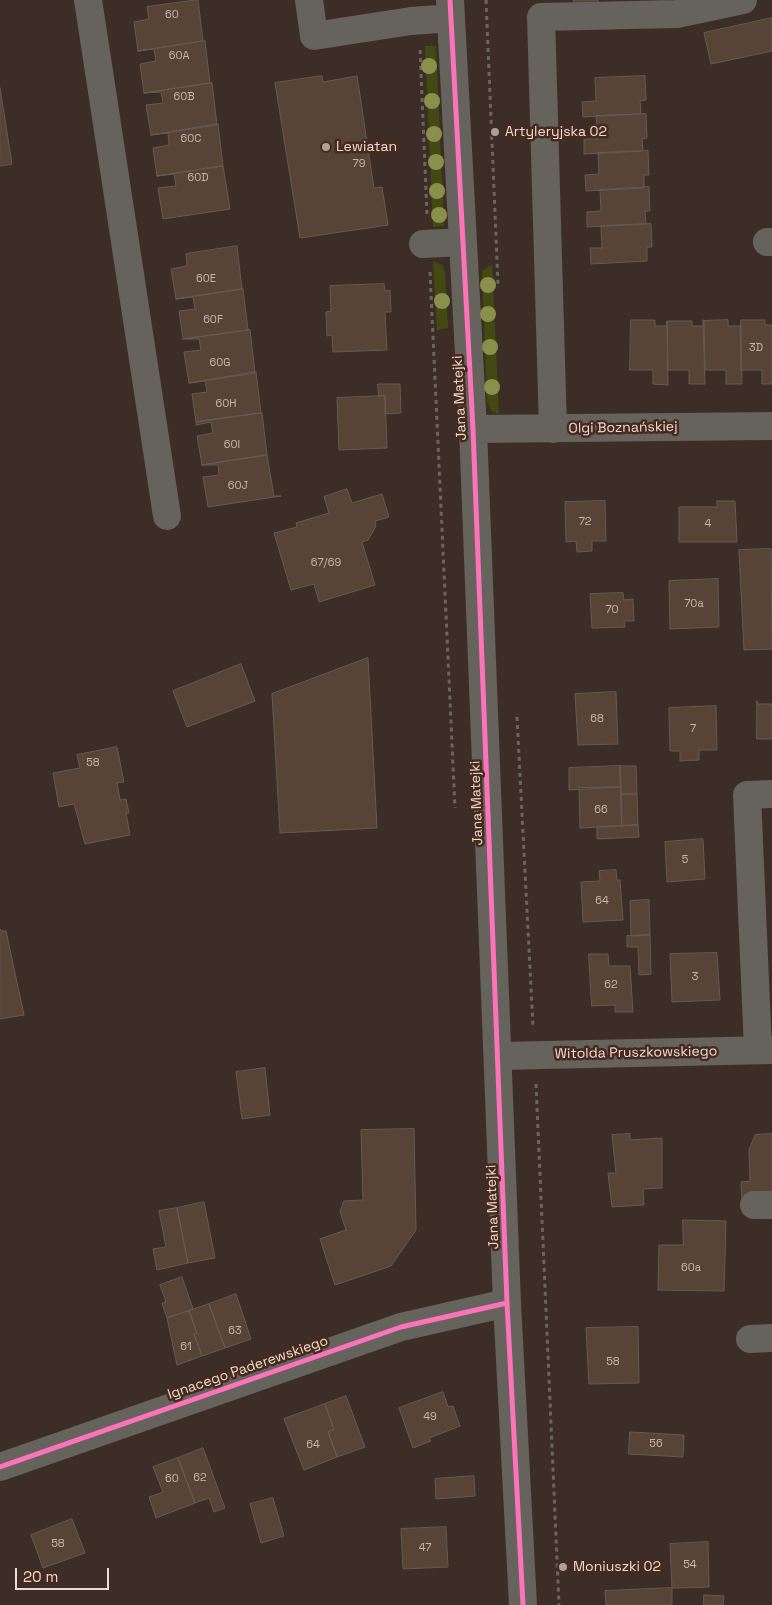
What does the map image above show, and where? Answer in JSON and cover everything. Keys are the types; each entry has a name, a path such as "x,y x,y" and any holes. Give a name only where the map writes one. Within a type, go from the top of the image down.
{"street":[{"path":"88,0 168,516"},
{"path":"310,0 314,36 411,21 450,9"},
{"path":"553,429 542,17 677,14 744,0"},
{"name":"Jana Matejki","path":"450,9 473,429 499,1056 507,1303 523,1605"},
{"path":"426,244 463,242"},
{"name":"Olgi Boznańskiej","path":"473,429 772,426"},
{"path":"765,1050 747,795 772,794"},
{"name":"Witolda Pruszkowskiego","path":"499,1056 765,1050"},
{"name":"Ignacego Paderewskiego","path":"0,1467 401,1327 507,1303"}],"path":[{"path":"486,0 498,292"},
{"path":"419,43 426,244 452,768"},
{"path":"516,709 535,1055 559,1605"}],"green space":[{"path":"425,46 436,46 444,226 433,227"},
{"path":"433,261 442,265 445,272 448,328 437,330"},
{"path":"492,264 499,414 492,412 487,401 482,271"}],"building":[{"path":"198,0 203,41 138,51 134,22 149,19 147,7"},
{"path":"574,0 598,0 598,3 574,3"},
{"path":"772,18 772,51 711,64 704,33"},
{"path":"205,41 210,83 144,93 140,64 156,61 154,49 138,51"},
{"path":"322,76 323,82 357,76 374,188 382,187 388,225 300,238 275,83"},
{"path":"645,76 646,100 640,101 641,114 583,117 582,102 596,101 595,78"},
{"path":"212,83 217,125 151,135 146,105 163,103 161,92 144,93"},
{"path":"0,88 12,164 0,166"},
{"path":"646,114 647,138 642,139 643,151 584,154 584,139 598,139 596,116"},
{"path":"218,124 223,166 157,176 153,148 169,145 168,133 151,135"},
{"path":"648,151 649,175 644,175 644,188 586,191 585,175 599,174 598,153"},
{"path":"223,166 230,209 163,219 158,188 176,186 174,174 157,176"},
{"path":"649,187 650,211 645,211 646,224 587,227 587,212 601,211 600,190"},
{"path":"651,224 652,247 647,247 647,261 591,264 590,248 602,248 601,226"},
{"path":"237,246 242,289 176,299 171,269 187,266 186,254"},
{"path":"384,284 385,291 390,290 391,312 385,312 387,350 333,352 332,335 327,336 326,312 331,311 330,286"},
{"path":"243,289 248,330 183,339 179,311 195,309 193,297 176,299"},
{"path":"631,320 655,320 655,326 666,326 667,321 668,385 653,384 653,370 630,370"},
{"path":"703,320 705,384 689,384 689,370 668,370 667,321 692,321 692,326 703,326"},
{"path":"728,320 728,326 741,326 742,384 726,384 726,370 705,370 704,321"},
{"path":"741,320 765,320 765,325 772,325 772,384 762,384 762,370 741,370"},
{"path":"250,330 255,373 189,383 184,352 201,350 199,339 183,339"},
{"path":"256,372 261,413 196,422 192,394 207,392 205,381 189,383"},
{"path":"378,384 400,384 401,413 385,414 385,396 379,396"},
{"path":"385,396 387,448 339,450 337,398"},
{"path":"262,413 267,455 202,465 197,436 213,433 211,422 196,425 196,422"},
{"path":"267,455 274,496 281,496 208,507 203,477 219,475 218,465 202,465"},
{"path":"347,489 352,503 382,494 389,517 375,521 376,526 368,540 362,542 375,585 319,602 314,584 291,590 274,533 297,527 296,523 329,513 324,497"},
{"path":"605,501 606,541 592,541 592,551 577,552 576,541 566,542 565,502"},
{"path":"717,501 735,501 737,542 679,542 679,507 717,507"},
{"path":"771,549 772,649 744,650 739,550"},
{"path":"718,579 719,627 670,629 669,581"},
{"path":"623,593 624,600 633,599 634,621 624,621 625,627 592,628 590,594"},
{"path":"368,658 377,828 280,833 272,694"},
{"path":"241,664 255,701 187,727 173,691"},
{"path":"616,692 618,744 578,745 575,694"},
{"path":"757,701 758,704 772,704 772,739 757,739"},
{"path":"716,706 717,750 699,750 699,760 680,761 680,751 670,751 669,708"},
{"path":"117,747 124,782 117,783 120,800 126,799 129,813 126,813 130,835 85,844 74,804 59,807 53,773 80,768 77,755"},
{"path":"620,766 636,766 637,794 621,794"},
{"path":"620,766 621,787 569,790 569,768"},
{"path":"621,787 622,826 580,828 579,788"},
{"path":"621,794 637,794 638,825 622,826"},
{"path":"638,825 639,837 597,839 597,827"},
{"path":"703,839 705,879 667,882 665,842"},
{"path":"616,870 617,880 620,880 623,920 583,922 581,882 600,881 599,871"},
{"path":"649,900 650,935 631,936 630,901"},
{"path":"0,929 6,931 24,1015 0,1019"},
{"path":"650,935 651,974 639,975 638,947 627,947 627,936"},
{"path":"717,953 720,1000 672,1002 670,954"},
{"path":"589,954 608,954 609,966 630,966 633,1012 615,1012 615,1005 592,1006"},
{"path":"265,1068 270,1115 242,1119 236,1072"},
{"path":"414,1129 416,1230 391,1266 335,1285 320,1239 346,1230 340,1211 344,1201 363,1200 361,1130"},
{"path":"630,1134 630,1140 662,1138 662,1188 643,1189 644,1205 612,1207 608,1173 616,1173 612,1135"},
{"path":"772,1134 772,1198 742,1199 741,1182 750,1181 749,1150 755,1135"},
{"path":"204,1202 215,1258 188,1263 177,1208"},
{"path":"177,1208 188,1263 157,1270 153,1249 166,1247 159,1211"},
{"path":"683,1220 726,1221 724,1291 658,1290 659,1245 683,1245"},
{"path":"182,1277 193,1309 167,1318 162,1303 166,1302 160,1285"},
{"path":"236,1294 251,1339 225,1348 209,1304"},
{"path":"209,1304 225,1348 202,1356 194,1334 197,1333 189,1311"},
{"path":"189,1311 197,1333 194,1334 202,1356 177,1365 167,1318"},
{"path":"638,1327 639,1383 589,1384 586,1328"},
{"path":"443,1392 448,1407 453,1406 460,1426 429,1438 431,1441 413,1448 399,1408"},
{"path":"346,1396 365,1447 337,1457 328,1432 334,1429 325,1404"},
{"path":"325,1404 334,1429 328,1432 337,1457 304,1470 284,1419"},
{"path":"630,1432 684,1435 683,1457 629,1454"},
{"path":"203,1448 225,1508 214,1512 209,1498 195,1503 178,1458"},
{"path":"178,1458 195,1503 156,1518 149,1497 163,1492 153,1467"},
{"path":"474,1476 475,1496 436,1499 435,1479"},
{"path":"273,1498 284,1536 261,1543 250,1504"},
{"path":"72,1519 85,1553 43,1568 31,1535"},
{"path":"446,1527 448,1567 403,1569 401,1529"},
{"path":"708,1542 709,1587 672,1588 670,1544"},
{"path":"672,1588 672,1605 606,1605 605,1591"},
{"path":"704,1595 724,1596 723,1605 704,1605"}],"cycle path":[{"path":"450,0 473,429 507,1303 523,1605"},
{"path":"0,1467 401,1327 507,1303"}],"place":[{"name":"Artyleryjska 02","path":"495,132"},
{"name":"Lewiatan","path":"326,147"},
{"name":"Moniuszki 02","path":"563,1567"}]}
